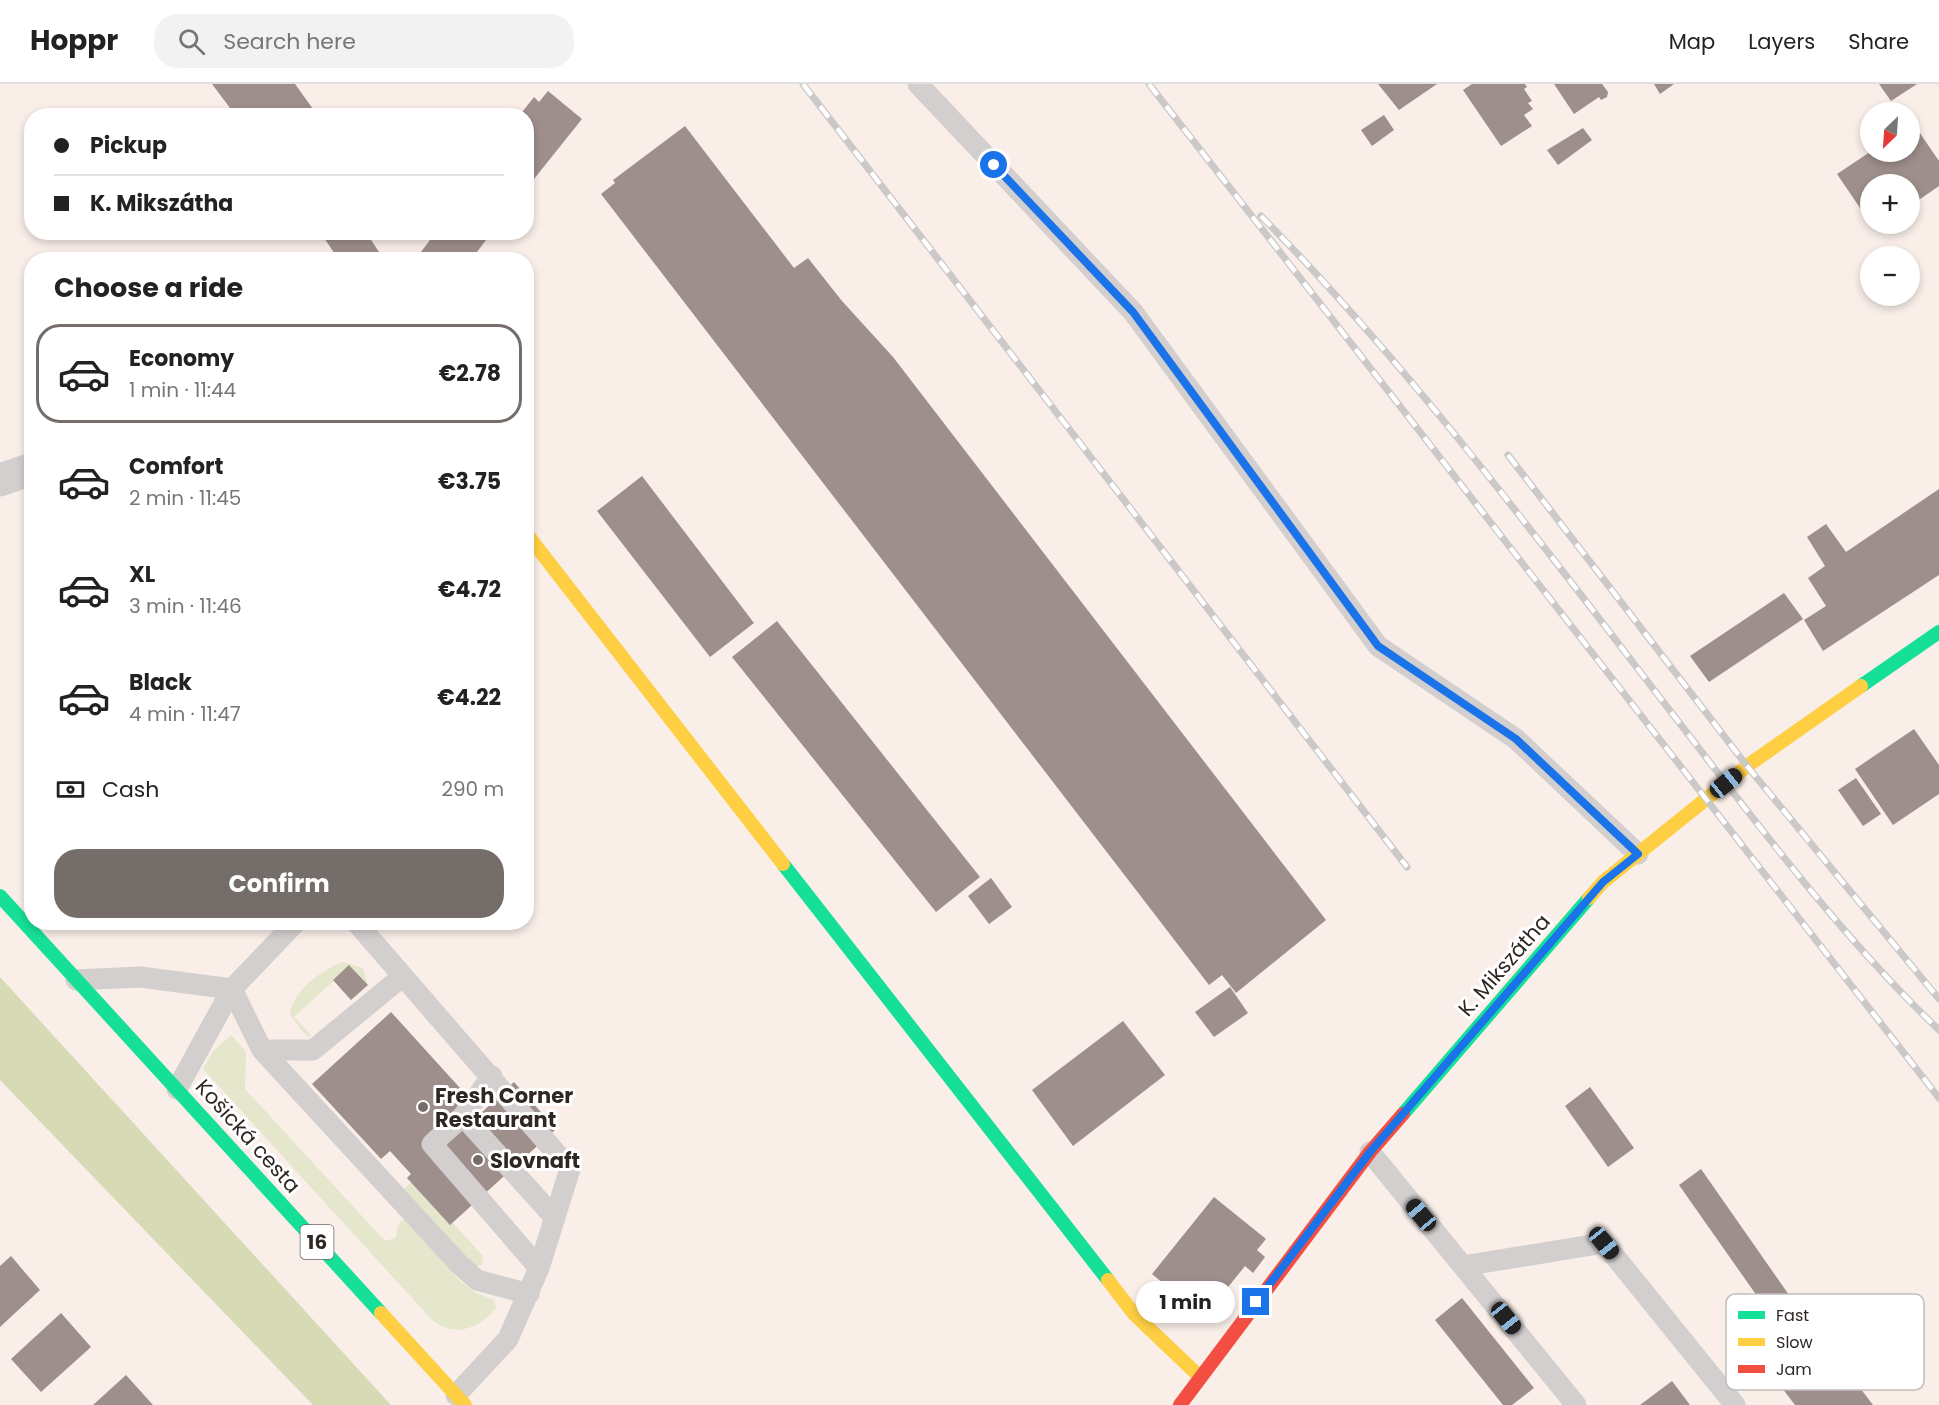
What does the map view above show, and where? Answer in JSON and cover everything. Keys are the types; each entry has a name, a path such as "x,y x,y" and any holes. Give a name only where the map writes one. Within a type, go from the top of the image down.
{"street":[{"path":"0,480 24,472"},
{"path":"534,543 1134,1314 1199,1376"},
{"name":"K. Mikszátha","path":"1180,1405 1199,1376 1370,1152 1603,882 1747,766 1939,633"},
{"name":"Košická cesta","path":"0,896 24,923"},
{"name":"Košická cesta","path":"31,930 461,1400"}],"lane":[{"path":"918,84 1133,312 1378,646 1516,739 1638,854"},
{"path":"177,1089 232,989 288,930"},
{"path":"363,930 492,1076 570,1169 529,1293 507,1339 461,1400"},
{"path":"262,1050 313,1050 403,976"},
{"path":"76,980 140,978 232,989"},
{"path":"232,989 262,1050 459,1264 477,1280 529,1293"},
{"path":"492,1076 463,1116 432,1144 539,1268"},
{"path":"463,1116 555,1218"},
{"path":"1370,1152 1576,1405"},
{"path":"1463,1266 1604,1243 1736,1405"}],"green space":[{"path":"343,962 363,968 368,985 350,966 294,1017 311,1035 308,1038 290,1015 292,1006 309,982"},
{"path":"0,977 391,1405 313,1405 0,1080"},
{"path":"231,1035 246,1051 245,1089 385,1241 395,1238 400,1221 405,1220 461,1282 476,1293 494,1300 496,1308 490,1315 475,1325 459,1330 450,1329 433,1321 203,1069 213,1051"},
{"path":"412,1181 483,1256 482,1265 473,1267 402,1191"}],"building":[{"path":"212,84 295,84 312,108 230,108"},
{"path":"1378,84 1437,84 1399,110"},
{"path":"1472,84 1525,84 1527,87 1524,89 1532,101 1528,103 1533,109 1524,115 1532,126 1501,146 1463,90"},
{"path":"1554,84 1602,84 1608,92 1607,97 1601,100 1599,97 1574,114"},
{"path":"1654,84 1674,84 1660,94"},
{"path":"1879,84 1917,84 1891,101"},
{"path":"548,91 582,119 534,179 534,108 525,108 534,97 539,102"},
{"path":"1384,115 1394,130 1372,146 1361,130"},
{"path":"685,126 794,268 808,258 842,301 893,357 1326,920 1236,993 1222,975 1209,985 601,194 615,183 613,180"},
{"path":"1583,128 1592,140 1558,165 1547,150"},
{"path":"1920,133 1939,161 1939,186 1920,199 1920,174 1860,174 1860,208 1837,174 1860,159 1860,162 1920,162"},
{"path":"325,240 371,240 379,252 334,252"},
{"path":"430,240 486,240 477,252 421,252"},
{"path":"642,476 754,623 710,657 597,511"},
{"path":"1939,489 1939,575 1823,651 1804,620 1826,606 1808,578 1825,566 1807,537 1826,524 1846,552"},
{"path":"1784,593 1803,619 1709,682 1690,656"},
{"path":"777,621 980,877 936,912 732,657"},
{"path":"1914,729 1939,765 1939,794 1893,825 1855,769"},
{"path":"1856,778 1881,814 1863,826 1838,790"},
{"path":"991,878 1012,907 989,924 968,896"},
{"path":"349,965 368,985 351,1000 333,980"},
{"path":"1230,987 1248,1013 1214,1037 1195,1012"},
{"path":"391,1012 460,1088 454,1093 477,1117 514,1082 556,1129 450,1225 407,1178 411,1174 390,1151 381,1159 312,1084"},
{"path":"1123,1021 1165,1075 1073,1146 1032,1090"},
{"path":"1590,1087 1634,1148 1608,1167 1565,1106"},
{"path":"1701,1169 1788,1294 1756,1294 1679,1185"},
{"path":"1214,1197 1266,1239 1257,1250 1265,1257 1253,1273 1245,1266 1204,1317 1152,1274"},
{"path":"11,1256 40,1290 0,1327 0,1266"},
{"path":"1462,1298 1534,1388 1512,1405 1503,1405 1435,1320"},
{"path":"61,1313 91,1347 41,1392 11,1359"},
{"path":"126,1375 153,1405 93,1405"},
{"path":"1672,1381 1690,1405 1640,1405"},
{"path":"1784,1390 1862,1390 1873,1405 1795,1405"}],"railway":[{"path":"803,84 1407,867"},
{"path":"1149,84 1939,1098"},
{"path":"1261,216 1375,340 1482,469 1808,887 1871,960 1939,1030"},
{"path":"1508,455 1747,766 1939,999"}],"traffic: fast":[{"path":"1861,686 1939,632"},
{"path":"783,864 1108,1280"},
{"path":"0,896 24,922"},
{"path":"1403,1114 1589,898"},
{"path":"31,930 381,1313"}],"traffic: slow":[{"path":"534,543 783,864"},
{"path":"1589,898 1603,882 1747,766 1861,686"},
{"path":"1108,1280 1134,1314 1199,1376"},
{"path":"381,1313 465,1405"}],"traffic: jam":[{"path":"1180,1405 1370,1152 1403,1114"}],"place":[{"name":"Fresh Corner Restaurant","path":"423,1107"},
{"name":"Slovnaft","path":"478,1160"}],"route":[{"path":"994,165 1133,312 1378,646 1516,739 1638,854 1603,882 1370,1152 1256,1302"}]}
